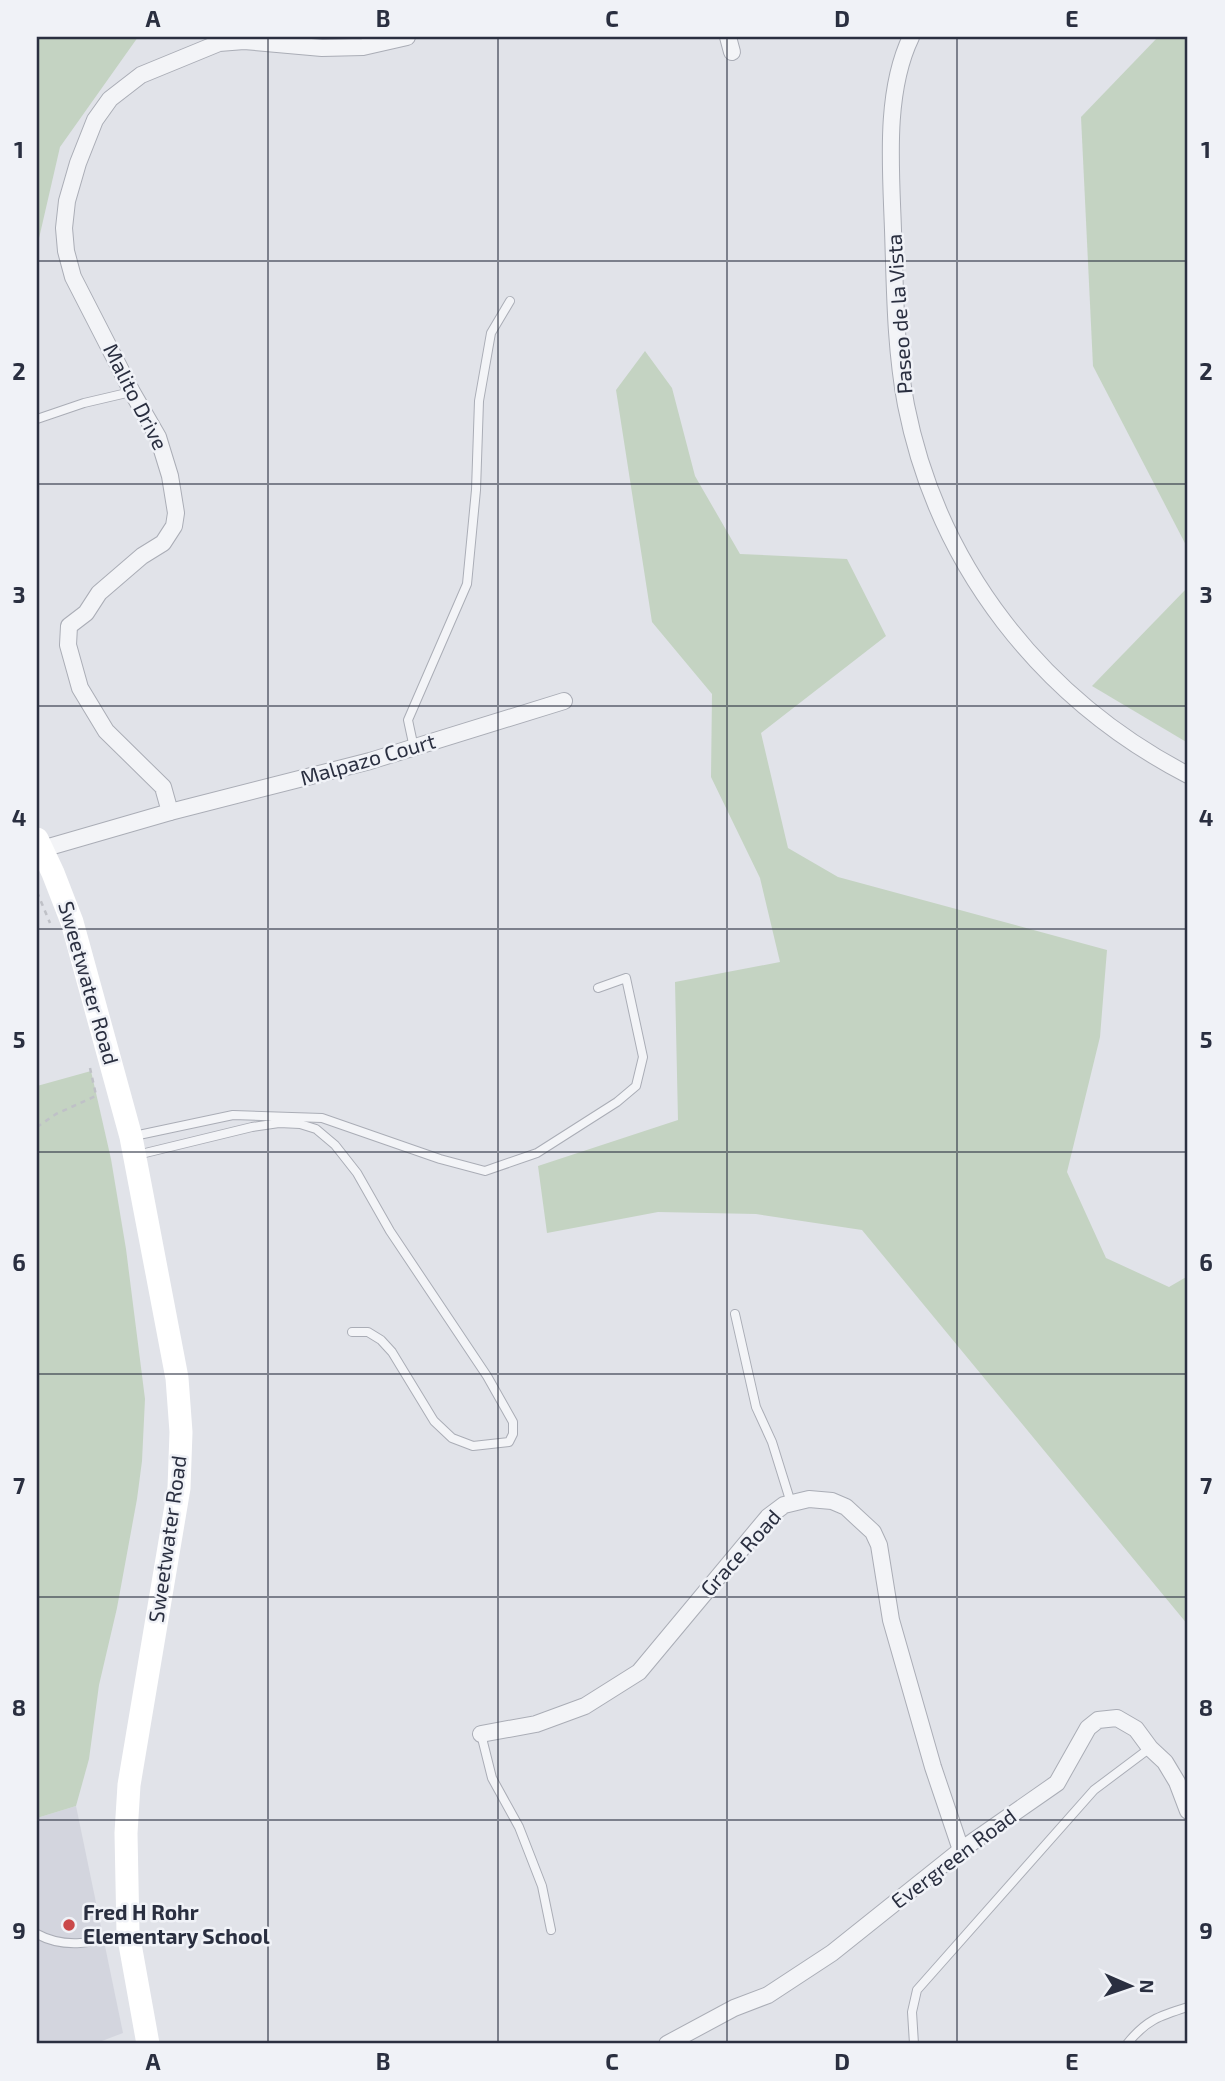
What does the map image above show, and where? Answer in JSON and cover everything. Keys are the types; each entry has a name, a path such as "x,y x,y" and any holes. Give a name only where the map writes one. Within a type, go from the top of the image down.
{"main road":[{"name":"Sweetwater Road","path":"40,844 72,922 133,1146 177,1378 180,1458 175,1518 129,1785 126,1845 128,1933 148,2044"}],"street":[{"name":"Malito Drive","path":"170,813 163,788 106,731 80,688 68,645 69,626 86,612 99,593 142,556 163,543 174,526 176,513 170,476 158,437 132,392 74,277 66,251 64,228 67,201 78,163 95,120 110,99 141,75 219,43 244,41 322,48 363,47 407,37"},
{"name":"Paseo de la Vista","path":"911,37 900,65 894,97 891,167 897,335 906,404 914,438 936,503 984,594 1024,648 1047,673 1121,736 1188,775"},
{"name":"Malpazo Court","path":"170,813 370,761 564,701"},
{"path":"40,844 170,813"},
{"name":"Grace Road","path":"481,1734 536,1724 586,1706 639,1672 768,1517 791,1503 809,1499 832,1501 846,1507 873,1532 879,1545 891,1620 933,1767 961,1850"},
{"name":"Evergreen Road","path":"667,2044 733,2008 768,1995 821,1960 961,1850 1058,1783 1088,1728 1098,1720 1117,1718 1131,1725 1165,1762 1177,1782 1188,1811"}],"lane":[{"path":"414,748 408,720 467,584 476,490 479,401 491,333 510,301"},
{"path":"37,419 84,403 132,392"},
{"path":"133,1146 233,1115 323,1118 440,1159 485,1171 537,1153 617,1102 636,1086 643,1057 626,978 598,988"},
{"path":"133,1146 279,1123 300,1124 316,1129 335,1144 357,1173 390,1231 487,1376 513,1422 513,1434 509,1442 473,1446 452,1438 433,1421 392,1352 381,1340 368,1332 352,1332"},
{"path":"735,1314 756,1407 772,1442 791,1503"},
{"path":"481,1734 492,1778 519,1827 542,1886 551,1930"},
{"path":"914,2044 912,2012 917,1990 1094,1790 1150,1748"},
{"path":"37,1934 47,1940 85,1944 128,1933"},
{"path":"1127,2044 1137,2031 1153,2018 1188,2007"}],"path":[{"path":"37,1127 56,1114 96,1095"}],"shaded area":[{"name":"Fred H Rohr Elementary School","path":"76,1806 123,2033 94,2044 37,2044 37,1818"}],"green space":[{"path":"37,37 138,37 60,147 37,247"},
{"path":"1158,37 1188,37 1188,549 1093,366 1081,117"},
{"path":"645,351 672,388 695,476 740,554 847,559 886,636 761,733 788,848 838,877 1107,950 1100,1037 1067,1172 1106,1258 1169,1287 1188,1276 1188,1625 862,1230 756,1214 658,1212 547,1233 538,1166 678,1120 675,982 780,962 760,878 711,777 712,694 652,622 616,390"},
{"path":"1188,587 1188,743 1092,686"},
{"path":"91,1071 111,1159 126,1249 145,1399 142,1461 117,1608 99,1685 89,1759 76,1806 37,1818 37,1086"}],"place":[{"name":"Fred H Rohr Elementary School","path":"69,1925"}]}
